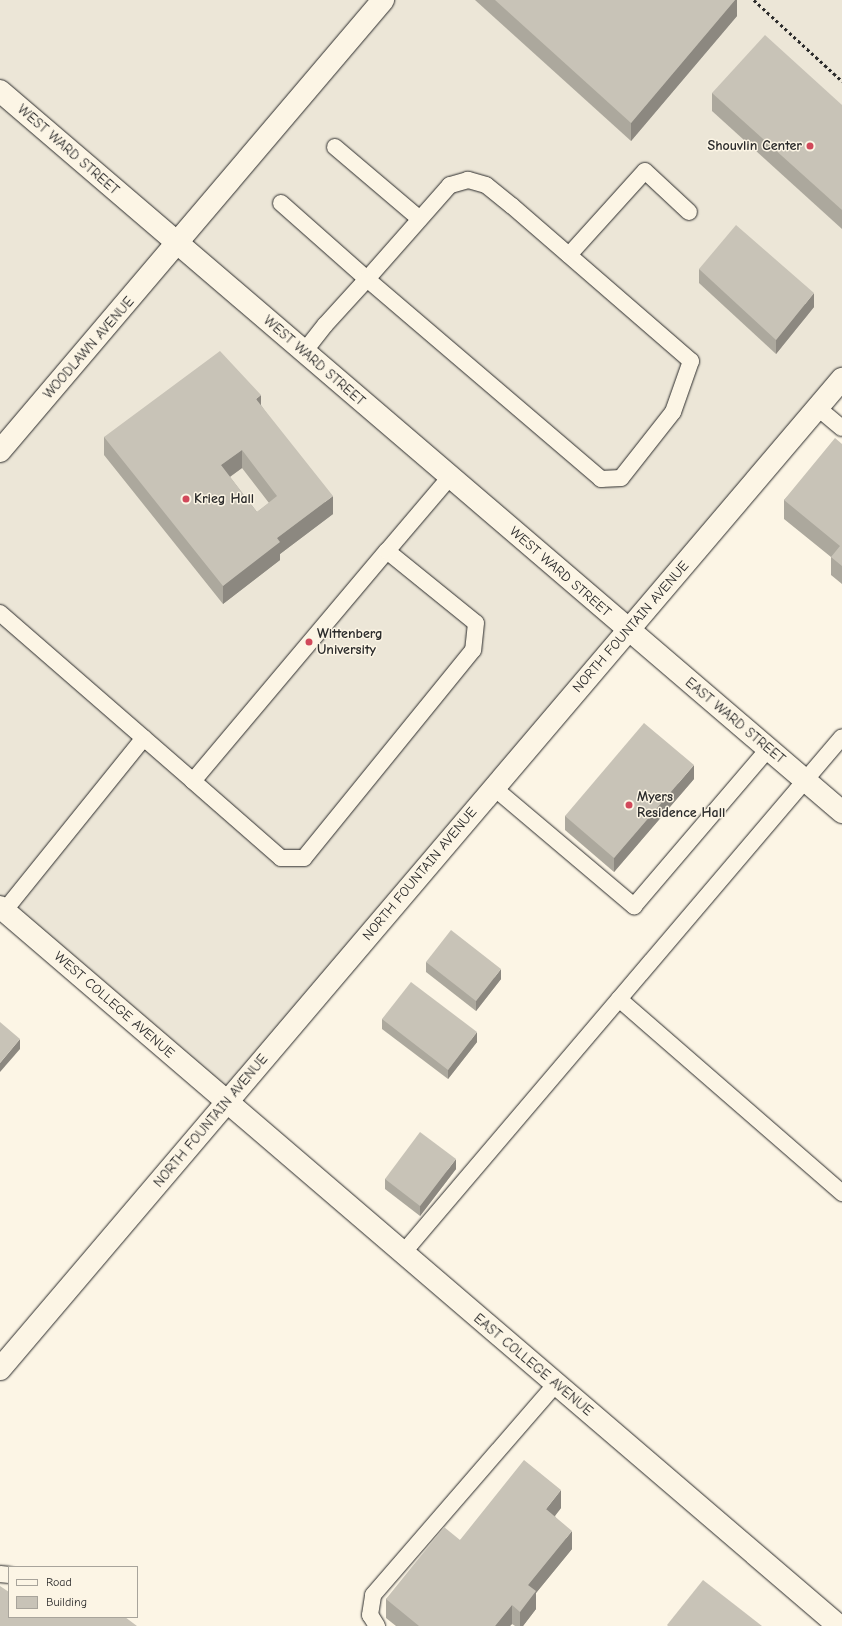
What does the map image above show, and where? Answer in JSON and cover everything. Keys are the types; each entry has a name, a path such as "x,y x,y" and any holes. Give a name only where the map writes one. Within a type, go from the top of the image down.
{"street":[{"name":"WOODLAWN AVENUE","path":"0,451 178,244 383,0"},
{"name":"WEST WARD STREET","path":"0,91 628,630"},
{"name":"NORTH FOUNTAIN AVENUE","path":"0,1369 842,379"},
{"name":"EAST WARD STREET","path":"628,630 842,812"},
{"name":"WEST COLLEGE AVENUE","path":"1,908 227,1103"},
{"name":"EAST COLLEGE AVENUE","path":"227,1103 556,1384 829,1623"}],"lane":[{"path":"335,147 420,219"},
{"path":"569,255 645,171 689,212"},
{"path":"281,203 366,279 601,480 621,478 673,412 691,362 569,255 486,185 468,180 450,186 366,279 304,352"},
{"path":"818,408 842,428"},
{"path":"193,781 450,477"},
{"path":"0,613 281,858 304,858 473,650 476,623 387,551"},
{"path":"403,1253 842,737"},
{"path":"1,908 144,738"},
{"path":"494,787 634,906 768,749"},
{"path":"619,999 842,1193"},
{"path":"377,1626 370,1615 373,1595 556,1384"}],"path":[{"path":"754,0 842,81"}],"shaded area":[{"name":"Wittenberg University","path":"0,0 842,0 842,377 227,1103 0,907"}],"building":[{"path":"495,0 735,0 631,123"},
{"path":"765,35 842,105 842,210 712,93"},
{"path":"736,225 814,293 776,340 699,269"},
{"name":"Krieg Hall","path":"220,351 261,395 256,399 333,496 277,538 280,542 223,586 104,437","holes":["242,450 277,496 257,512 221,465"]},
{"path":"835,438 842,444 842,566 831,557 840,546 784,500"},
{"name":"Myers Residence Hall","path":"644,723 694,765 614,858 565,816"},
{"path":"451,930 501,969 476,1001 426,962"},
{"path":"411,982 477,1032 448,1070 382,1019"},
{"path":"0,1022 20,1039 0,1063"},
{"path":"420,1132 456,1159 420,1206 385,1179"},
{"path":"524,1460 561,1490 546,1509 572,1531 528,1585 536,1591 520,1612 512,1605 495,1626 419,1626 386,1599 444,1527 460,1540"},
{"path":"703,1580 762,1626 668,1626 667,1625"},
{"path":"0,1586 8,1591 8,1618 126,1618 137,1626 0,1626"}],"place":[{"name":"Shouvlin Center","path":"810,146"},
{"name":"Krieg Hall","path":"186,499"},
{"name":"Wittenberg University","path":"309,642"},
{"name":"Myers Residence Hall","path":"629,805"}]}
